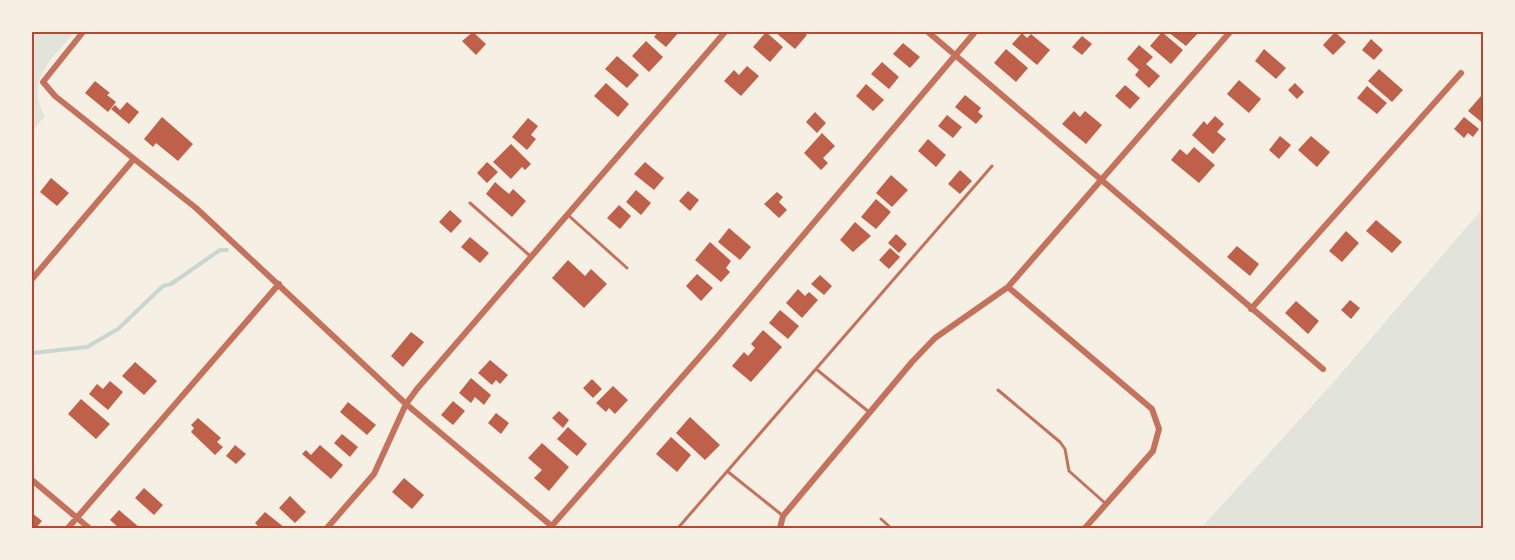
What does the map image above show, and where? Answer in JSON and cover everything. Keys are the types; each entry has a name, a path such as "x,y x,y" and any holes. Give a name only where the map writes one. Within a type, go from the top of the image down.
{"street":[{"path":"83,32 43,82 55,96 196,208 406,404 552,528 975,32"},
{"path":"327,528 374,474 406,404 529,255 724,32"},
{"path":"928,32 1323,369"},
{"path":"780,528 783,516 934,338 1008,287 1230,32"},
{"path":"1251,309 1461,73"},
{"path":"32,279 133,160"},
{"path":"68,528 279,284"},
{"path":"1008,287 1152,409 1159,429 1153,450 1085,528"},
{"path":"32,480 89,528"}],"lane":[{"path":"678,528 992,166"},
{"path":"470,203 529,255"},
{"path":"567,213 627,268"},
{"path":"816,369 870,413"},
{"path":"998,390 1060,442 1065,449 1069,471 1106,504"},
{"path":"727,471 783,516"},
{"path":"881,519 891,528"}],"shaded area":[{"path":"32,32 75,32 50,61 39,81 39,104 45,116 32,132"},
{"path":"1483,208 1483,528 1201,528 1332,384"}],"building":[{"path":"473,32 486,44 476,55 462,41"},
{"path":"658,32 679,32 666,47 654,37"},
{"path":"766,32 783,47 770,62 753,47"},
{"path":"775,32 802,32 807,35 795,49"},
{"path":"1162,32 1183,50 1171,64 1150,46"},
{"path":"1168,32 1199,32 1186,46"},
{"path":"1335,32 1346,42 1333,55 1323,45"},
{"path":"1022,33 1027,38 1031,34 1050,50 1037,65 1012,44"},
{"path":"1082,36 1092,44 1082,55 1072,47"},
{"path":"1371,39 1383,50 1374,60 1362,50"},
{"path":"646,41 663,57 649,72 632,56"},
{"path":"903,43 920,57 910,68 893,54"},
{"path":"1139,45 1153,57 1146,64 1160,76 1149,88 1135,75 1139,70 1127,59"},
{"path":"1006,49 1028,68 1016,82 994,63"},
{"path":"1264,49 1286,68 1276,79 1255,61"},
{"path":"617,56 639,75 627,88 605,69"},
{"path":"882,62 899,77 889,89 871,74"},
{"path":"747,66 759,76 741,96 724,81 734,70 739,75"},
{"path":"1379,69 1403,90 1392,102 1368,81"},
{"path":"1239,80 1261,99 1249,113 1227,94"},
{"path":"95,81 110,93 107,95 116,102 108,112 85,93"},
{"path":"606,83 629,104 618,117 594,96"},
{"path":"1295,83 1304,92 1297,99 1288,90"},
{"path":"866,84 884,100 873,111 856,96"},
{"path":"1125,85 1140,98 1130,109 1115,96"},
{"path":"1367,86 1387,103 1377,114 1357,98"},
{"path":"965,95 981,108 978,112 983,116 976,124 955,107"},
{"path":"1481,96 1484,98 1484,124 1468,111"},
{"path":"127,102 139,112 129,124 111,109 115,105 120,110"},
{"path":"1074,111 1080,117 1085,111 1102,125 1086,144 1062,124"},
{"path":"815,112 826,123 817,133 806,122"},
{"path":"947,115 962,127 953,138 938,126"},
{"path":"1215,116 1224,124 1217,132 1226,139 1213,154 1192,135 1204,121 1207,125"},
{"path":"162,117 193,144 178,161 156,143 153,147 144,139"},
{"path":"1464,117 1479,129 1473,137 1468,133 1464,138 1454,129"},
{"path":"528,118 538,126 531,135 536,139 527,150 512,137"},
{"path":"822,133 835,146 823,158 828,163 821,170 804,153"},
{"path":"1280,136 1291,145 1279,159 1269,150"},
{"path":"1311,136 1330,152 1317,167 1298,150"},
{"path":"928,139 946,155 936,167 918,151"},
{"path":"511,144 531,164 525,170 522,167 511,179 493,162"},
{"path":"1194,147 1215,165 1199,183 1171,160 1180,149 1187,155"},
{"path":"487,162 498,172 487,183 477,173"},
{"path":"645,162 664,178 654,190 634,174"},
{"path":"960,170 972,181 960,194 948,184"},
{"path":"891,175 908,190 892,207 876,193"},
{"path":"51,178 69,193 57,206 40,192"},
{"path":"495,182 509,194 513,189 526,201 512,217 486,194"},
{"path":"636,190 651,203 641,215 626,202"},
{"path":"688,191 699,200 690,211 679,201"},
{"path":"777,192 783,197 779,202 787,210 779,218 764,204"},
{"path":"876,199 891,212 876,229 861,217"},
{"path":"619,205 631,216 620,229 607,218"},
{"path":"450,210 462,221 451,233 439,222"},
{"path":"1376,220 1402,242 1392,253 1366,231"},
{"path":"855,222 871,236 853,252 840,240"},
{"path":"729,228 751,247 740,260 718,242"},
{"path":"1346,231 1359,243 1342,262 1329,251"},
{"path":"896,234 907,244 899,253 888,243"},
{"path":"470,237 489,253 480,263 461,247"},
{"path":"710,242 731,261 726,268 730,272 721,282 695,260"},
{"path":"1237,246 1259,264 1250,276 1227,257"},
{"path":"890,248 900,257 889,269 879,260"},
{"path":"568,260 585,276 591,269 607,284 584,308 552,278"},
{"path":"697,274 713,288 701,301 686,286"},
{"path":"820,275 832,286 824,295 811,284"},
{"path":"798,289 805,296 809,292 818,300 802,318 786,303"},
{"path":"1350,300 1360,308 1351,319 1341,310"},
{"path":"1296,301 1319,321 1308,334 1285,313"},
{"path":"780,310 799,326 788,339 769,323"},
{"path":"763,330 782,347 751,382 732,366 744,352 748,356 755,348 751,344"},
{"path":"411,332 424,342 403,367 391,356"},
{"path":"490,360 508,375 500,384 496,380 492,385 478,373"},
{"path":"135,362 157,381 144,395 122,376"},
{"path":"471,378 491,395 484,405 475,397 471,403 459,393"},
{"path":"592,379 602,389 593,398 583,388"},
{"path":"110,381 123,392 108,410 89,394 97,384 103,389"},
{"path":"613,386 628,400 615,414 609,408 606,412 596,403"},
{"path":"81,399 110,424 96,439 68,414"},
{"path":"453,401 465,411 453,425 441,415"},
{"path":"348,402 376,425 367,435 340,412"},
{"path":"559,411 569,420 563,428 552,418"},
{"path":"496,413 509,423 501,434 488,423"},
{"path":"690,417 720,445 705,460 676,433"},
{"path":"198,418 221,438 217,442 223,447 215,455 191,432 194,428 191,425"},
{"path":"568,427 587,444 577,456 557,439"},
{"path":"342,434 358,447 350,457 334,443"},
{"path":"671,437 691,455 677,472 656,454"},
{"path":"542,443 569,467 549,491 534,478 542,470 528,458"},
{"path":"235,445 246,454 236,464 226,456"},
{"path":"320,445 343,465 331,479 302,454 306,450 311,455"},
{"path":"404,478 424,495 412,509 392,492"},
{"path":"144,488 163,505 154,515 135,498"},
{"path":"290,496 306,512 295,523 279,508"},
{"path":"119,510 140,528 119,528 110,520"},
{"path":"265,512 285,528 260,528 255,523"},
{"path":"32,513 42,521 36,528 32,528"}],"waterway":[{"path":"32,353 87,347 118,329 163,286 171,284 220,250 227,250"}]}
